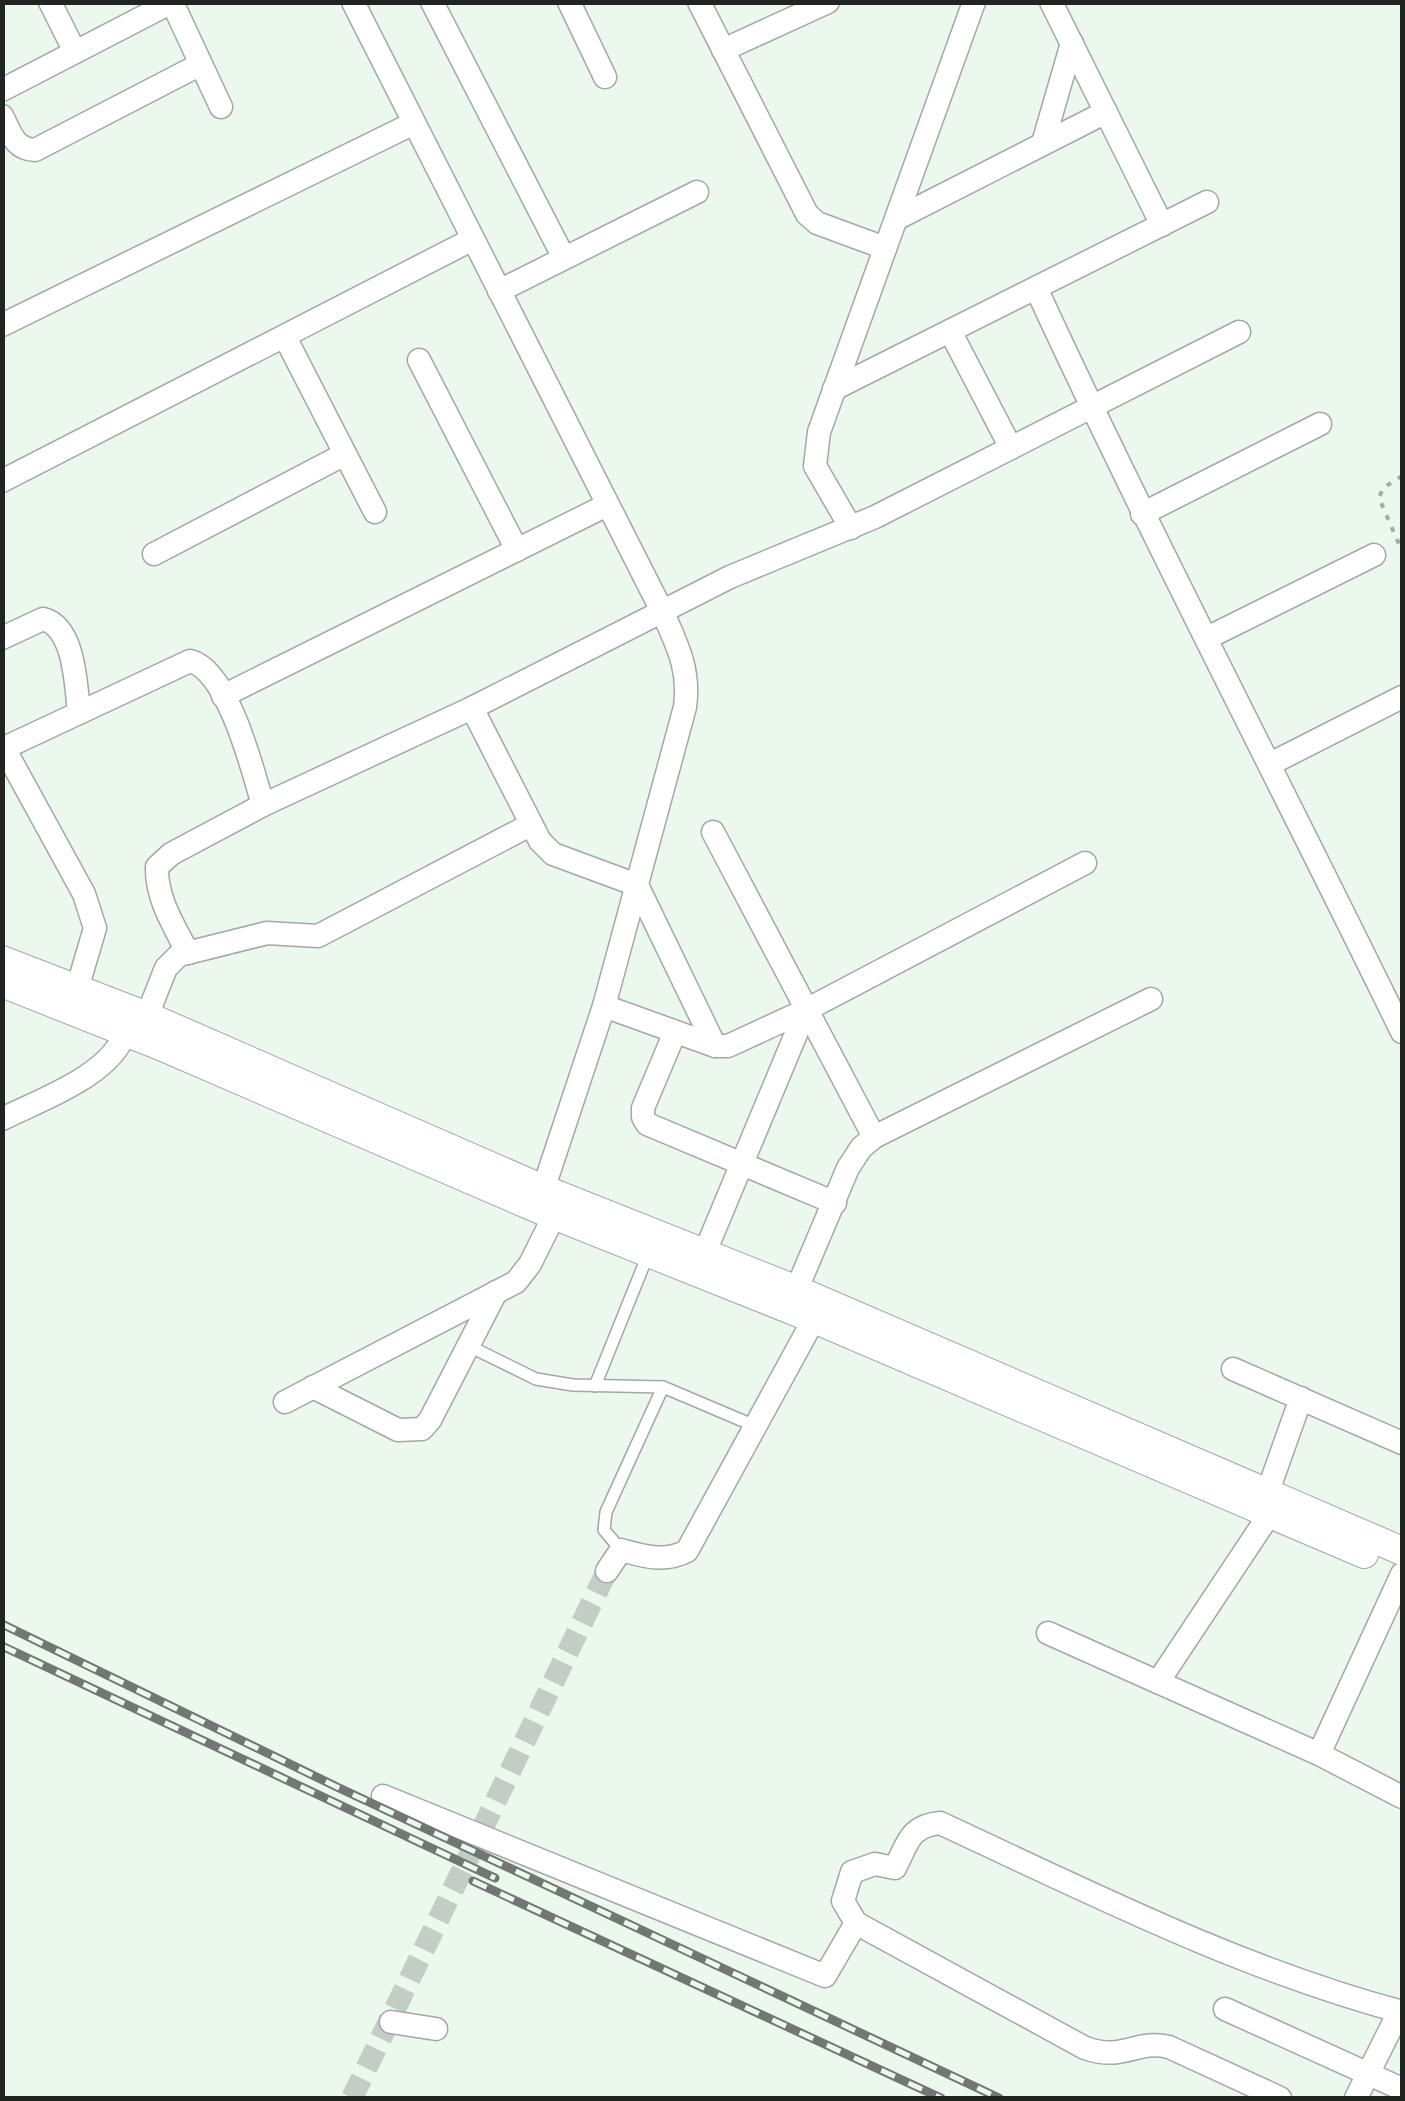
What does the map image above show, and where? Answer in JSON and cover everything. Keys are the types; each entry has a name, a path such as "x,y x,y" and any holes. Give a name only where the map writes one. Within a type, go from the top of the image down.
{"street":[{"path":"50,2 75,52"},
{"path":"2,90 172,2 221,107"},
{"path":"432,2 564,258"},
{"path":"569,2 604,77"},
{"path":"699,2 807,214 817,223 886,248"},
{"path":"723,50 828,2"},
{"path":"851,528 815,466 819,432 974,2"},
{"path":"1052,2 1162,225"},
{"path":"285,1402 516,1282 530,1264 685,708 688,682 663,613 356,4"},
{"path":"1043,144 1072,43"},
{"path":"2,116 16,143 25,150 35,150 201,64"},
{"path":"896,219 1106,112"},
{"path":"2,325 414,123"},
{"path":"499,291 697,192"},
{"path":"834,389 1208,202"},
{"path":"2,481 473,240"},
{"path":"1036,288 1142,514 1402,1032"},
{"path":"950,331 1011,448"},
{"path":"188,953 164,907 156,866 171,854 263,805 472,708 730,577 851,528 1239,332"},
{"path":"285,337 375,512"},
{"path":"419,360 517,550"},
{"path":"1142,514 1320,424"},
{"path":"154,554 345,454"},
{"path":"223,696 607,505"},
{"path":"1207,638 1374,555"},
{"path":"2,638 44,619 58,626 68,649 79,713"},
{"path":"77,989 96,928 84,894 3,749 190,661 205,666 223,696 244,738 263,805"},
{"path":"1270,764 1400,703"},
{"path":"472,708 530,826 553,854 636,885 716,1046"},
{"path":"2,1120 91,1073 111,1058 136,1024 166,968 180,955 268,933 318,936 530,826"},
{"path":"713,832 874,1137"},
{"path":"604,1006 716,1046 741,1042 1085,863"},
{"path":"2,960 77,989 136,1024"},
{"path":"2,983 136,1024 650,1252 800,1306 1268,1503 1402,1551"},
{"path":"607,1571 621,1550 652,1558 687,1551 755,1426 848,1168 861,1148 874,1137 1151,1000"},
{"path":"706,1252 806,1010"},
{"path":"675,1032 644,1108 643,1117 653,1128 836,1204"},
{"path":"545,1204 706,1252 800,1306"},
{"path":"313,1387 398,1430 412,1432 422,1428 430,1420 496,1292"},
{"path":"1232,1369 1398,1437"},
{"path":"1158,1682 1268,1503 1302,1398"},
{"path":"1268,1503 1402,1572 1319,1754"},
{"path":"1048,1632 1319,1754 1402,1797"},
{"path":"383,1796 826,1976 856,1924"},
{"path":"1280,2098 1169,2046 1149,2045 1109,2055 1085,2048 856,1924 843,1901 852,1872 875,1864 895,1868 912,1834 923,1825 940,1823 1213,1947 1401,2012 1356,2098"},
{"path":"1225,2009 1402,2089"},
{"path":"391,2022 436,2029"}],"lane":[{"path":"595,1386 650,1252"},
{"path":"469,1346 536,1379 595,1386 663,1386 755,1426"},
{"path":"621,1550 604,1530 606,1512 663,1386"}],"path":[{"path":"1402,476 1382,488 1379,498 1402,551"}],"tunnel":[{"path":"352,2098 607,1571"}],"railway":[{"path":"2,1624 337,1787 999,2098"},
{"path":"2,1646 495,1878"},
{"path":"473,1881 941,2098"}]}
